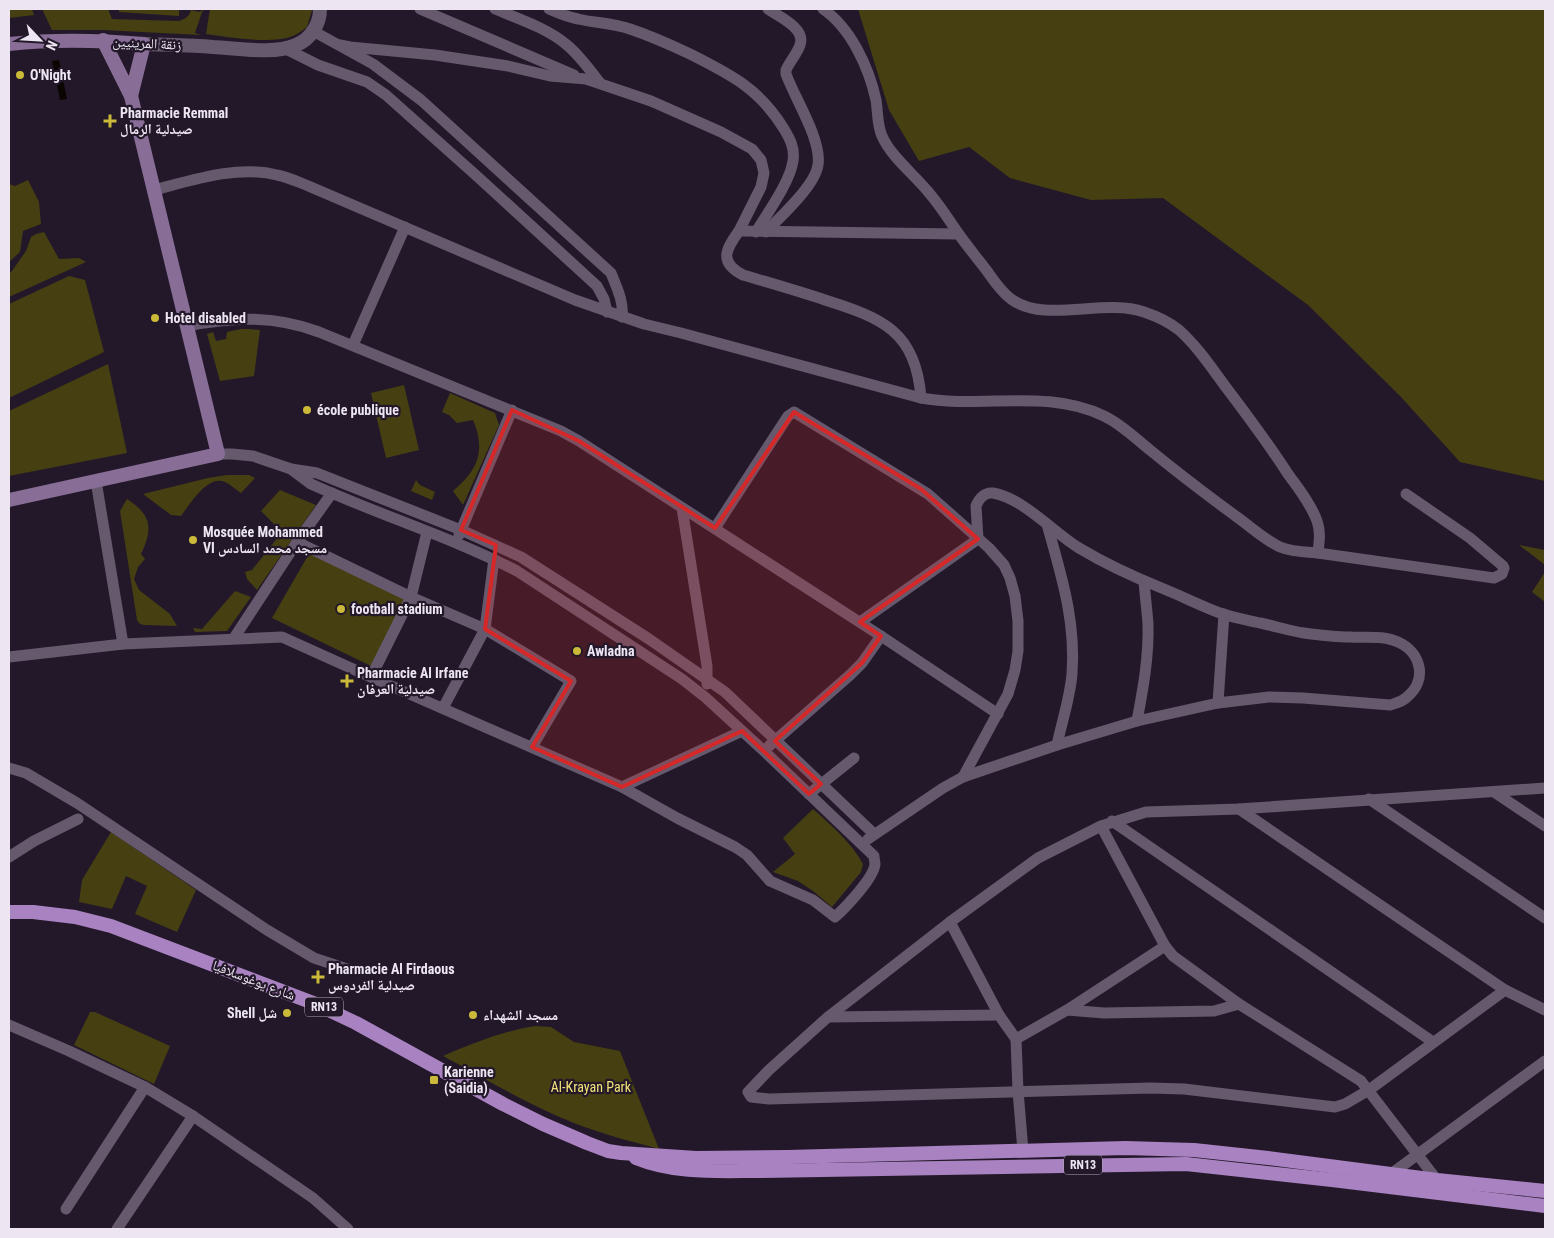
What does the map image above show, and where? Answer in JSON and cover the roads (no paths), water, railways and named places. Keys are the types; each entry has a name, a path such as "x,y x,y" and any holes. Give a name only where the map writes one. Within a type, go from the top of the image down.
{"main road":[{"name":"زنقة المرينيين","path":"9,44 60,40 103,40 144,44"},
{"path":"9,500 218,454 131,96 103,40"},
{"path":"131,96 144,44"},
{"name":"شارع يوغوسلافيا","path":"9,912 34,912 111,926 316,1004 356,1023 503,1104 587,1143 621,1153"},
{"name":"RN13","path":"621,1153 724,1158 1125,1148 1194,1150 1437,1180 1545,1191"},
{"name":"RN13","path":"621,1153 648,1163 695,1170 759,1171 1186,1164 1545,1206"}],"street":[{"path":"284,48 306,39 314,31 318,23 320,9"},
{"path":"420,9 586,79 651,101 721,132 752,149 761,160 764,173 761,187 729,246 726,254 728,265 743,275 852,308 884,323 903,342 913,360 918,374 921,398"},
{"path":"495,9 541,29 563,42 577,55 600,83"},
{"path":"549,9 576,19 629,28 672,46 727,72 762,99 779,120 789,137 793,146 793,159 786,182 761,232"},
{"path":"761,232 807,187 816,171 818,158 814,137 786,74 788,65 801,44 802,38 800,33 768,9"},
{"path":"823,9 855,45 865,66 873,87 882,136 903,165 930,193 958,234 1009,298 1038,310 1127,308 1155,316 1178,330 1188,339 1219,377 1265,439 1305,499 1320,530 1318,553"},
{"path":"314,31 373,64 421,100 611,274 623,308 622,318"},
{"name":"زنقة المرينيين","path":"144,44 252,49 284,48"},
{"path":"340,45 435,55 508,66 550,76 586,79"},
{"path":"284,48 318,65 366,82 386,95 597,286 604,299 607,312"},
{"path":"154,190 224,174 252,172 270,174 306,185 575,300 622,318 921,398 947,401 1036,400 1071,404 1104,416 1119,424 1172,468 1269,540 1291,551 1318,553 1494,578 1502,574 1503,566 1486,550 1406,494"},
{"path":"509,205 521,193"},
{"path":"353,346 405,227"},
{"path":"739,230 761,232 958,234"},
{"path":"187,326 230,320 269,320 294,323 561,431 715,528 998,714"},
{"path":"456,543 512,410"},
{"path":"715,528 788,416 794,412 921,489 978,538 1004,565 1010,578 1015,596 1018,651 1008,694 963,777"},
{"path":"218,454 253,456 291,469 317,473 461,530 521,557 649,639 739,704 775,741 874,834"},
{"path":"9,657 123,644 282,636 622,787 677,818 735,847 747,855 770,881 813,900 835,917 848,905 875,865 874,856 705,697 682,679 517,571 494,559 311,484 291,469"},
{"path":"96,481 123,644"},
{"path":"234,638 297,542 332,493"},
{"path":"860,844 943,788 963,777 1057,745 1137,721 1218,703 1269,697 1390,705 1399,702 1411,693 1418,679 1419,672 1416,657 1411,650 1396,640 1302,633 1224,614 1144,581 1078,547 1036,514 994,493 987,493 978,500 976,506 978,538"},
{"path":"682,508 707,666 708,681 705,697"},
{"path":"1047,524 1067,596 1073,646 1070,690 1057,745"},
{"path":"372,677 411,597 427,532"},
{"path":"860,622 978,538"},
{"path":"297,542 411,597 485,629 571,681 532,747"},
{"path":"444,708 485,629 494,559"},
{"path":"1137,721 1145,677 1147,645 1148,624 1144,581"},
{"path":"593,621 602,608"},
{"path":"1218,703 1224,614"},
{"path":"764,751 862,664 881,636"},
{"path":"622,787 742,730"},
{"path":"809,794 854,758"},
{"path":"9,768 26,773 77,803 267,930 314,958 350,970"},
{"path":"1505,990 1369,1090 1345,1104 1335,1107 1184,1089 1141,1088 768,1099 749,1096 748,1092 749,1089 828,1018 950,922 1038,858 1112,821 1146,812 1239,809 1545,788"},
{"path":"1494,792 1545,826"},
{"path":"1369,800 1545,918"},
{"path":"1239,809 1505,990 1545,1010"},
{"path":"9,857 34,841 78,819"},
{"path":"1112,821 1433,1042"},
{"path":"1101,826 1165,946 1173,956 1239,1004 1361,1081 1437,1180"},
{"path":"950,922 999,1015 1016,1039 1023,1151"},
{"path":"1016,1039 1067,1010 1165,946"},
{"path":"1067,1010 1104,1013 1214,1011 1239,1004"},
{"path":"828,1018 999,1015"},
{"path":"9,1025 145,1087 193,1116 313,1198 348,1229"},
{"path":"1391,1174 1545,1061"},
{"path":"66,1209 145,1087"},
{"path":"117,1229 193,1116"}],"place":[{"name":"O'Night","path":"20,75"},
{"name":"Pharmacie Remmal صيدلية الرمال","path":"110,121"},
{"name":"Hotel disabled","path":"155,318"},
{"name":"école publique","path":"307,410"},
{"name":"Mosquée Mohammed VI مسجد محمد السادس","path":"193,540"},
{"name":"football stadium","path":"341,609"},
{"name":"Awladna","path":"577,651"},
{"name":"Pharmacie Al Irfane صيدلية العرفان","path":"347,681"},
{"name":"Pharmacie Al Firdaous صيدلية الفردوس","path":"318,977"},
{"name":"Shell شل","path":"287,1013"},
{"name":"مسجد الشهداء","path":"473,1015"},
{"name":"Karienne (Saidia)","path":"434,1080"}],"park label":[{"name":"Al-Krayan Park","path":"591,1087"}]}
